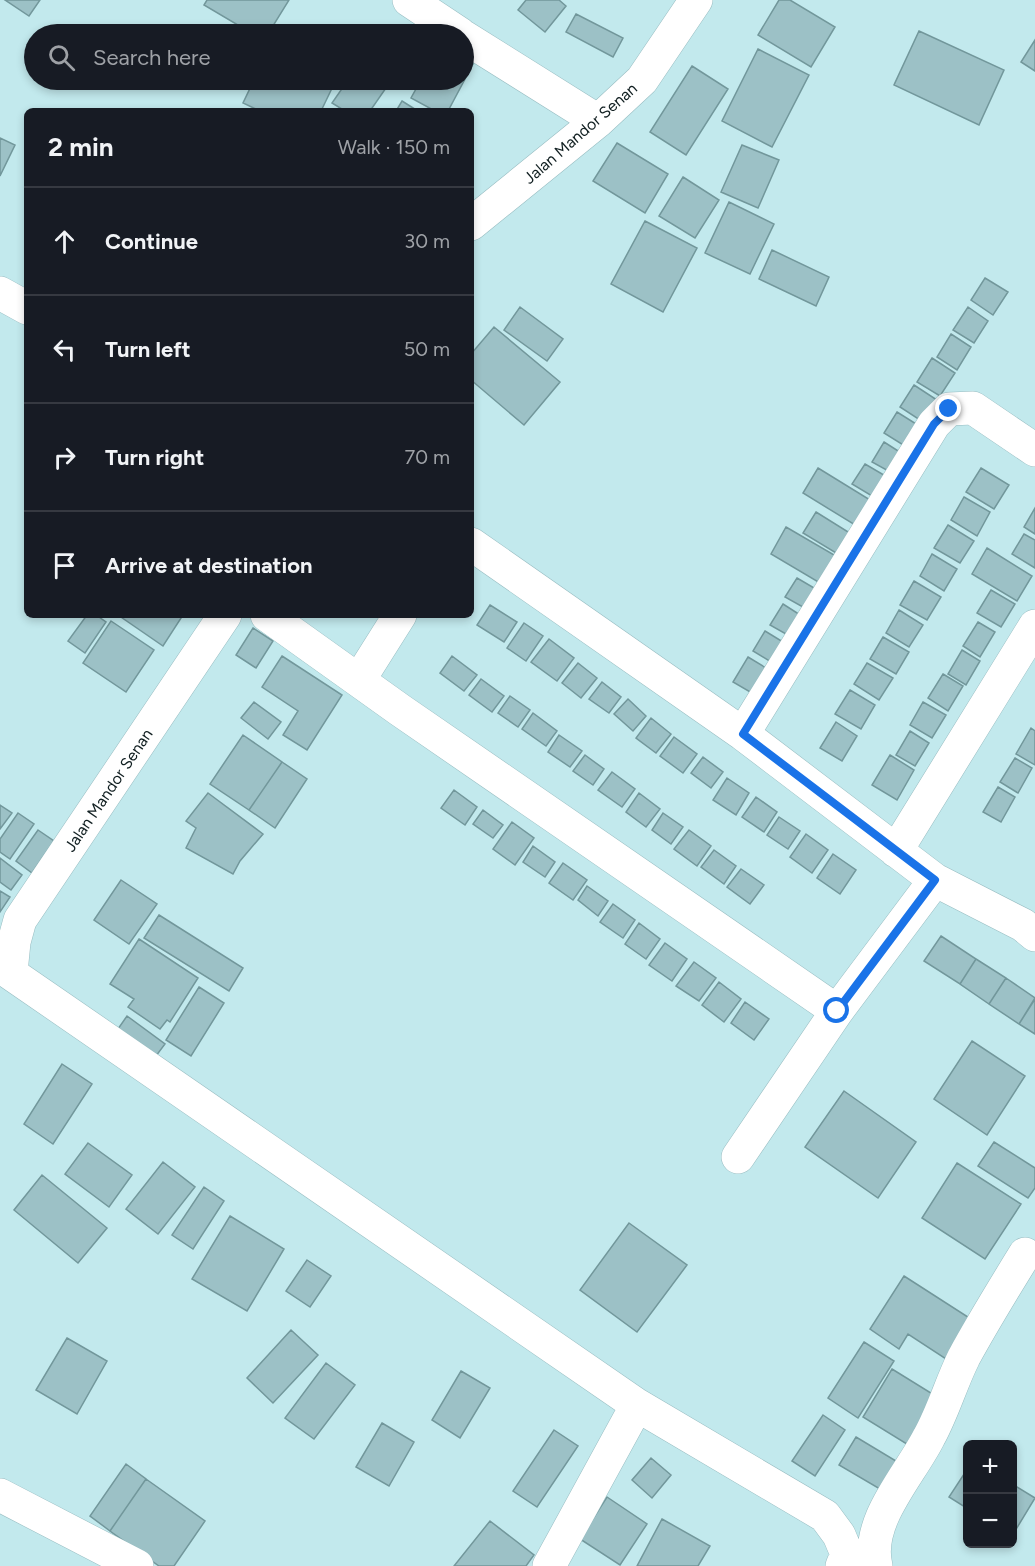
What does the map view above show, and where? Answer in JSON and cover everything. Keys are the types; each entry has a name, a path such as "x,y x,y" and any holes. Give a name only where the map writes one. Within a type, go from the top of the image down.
{"street":[{"path":"409,0 445,24"},
{"name":"Jalan Mandor Senan","path":"474,222 598,121 642,80 696,0"},
{"path":"474,43 598,121"},
{"path":"0,292 24,306"},
{"path":"743,734 928,434 949,409 973,408 1035,450"},
{"path":"474,546 743,734 935,880 1031,922"},
{"name":"Jalan Mandor Senan","path":"6,969 20,920 223,618"},
{"path":"271,618 837,1011"},
{"path":"359,680 398,618"},
{"path":"896,851 1035,626"},
{"path":"738,1157 837,1011 935,880"},
{"path":"6,969 637,1405 825,1516 859,1563 874,1546 890,1500 930,1436 946,1394 964,1358 1024,1254"},
{"path":"549,1566 637,1405"},
{"path":"0,1495 137,1566"}],"building":[{"path":"5,0 40,0 29,16"},
{"path":"207,0 289,0 274,24 236,24 204,5"},
{"path":"526,0 559,0 566,6 545,32 518,10"},
{"path":"779,0 790,0 835,27 811,67 758,35"},
{"path":"576,14 623,38 613,57 566,32"},
{"path":"919,31 1004,70 979,125 894,85"},
{"path":"1035,40 1035,71 1021,62"},
{"path":"758,49 809,75 772,147 722,121"},
{"path":"692,66 728,89 686,155 650,132"},
{"path":"249,90 331,90 322,108 254,108 243,103"},
{"path":"341,90 385,90 372,108 340,108 332,103"},
{"path":"415,90 459,90 450,108 429,108 411,98"},
{"path":"402,101 413,108 398,108"},
{"path":"0,138 15,145 0,176"},
{"path":"617,143 668,174 645,213 593,181"},
{"path":"742,145 779,160 758,208 721,192"},
{"path":"683,177 719,200 695,238 659,216"},
{"path":"729,202 774,224 750,274 705,253"},
{"path":"645,221 697,248 663,312 611,284"},
{"path":"772,250 829,277 816,306 759,279"},
{"path":"985,278 1008,292 993,315 971,300"},
{"path":"520,307 563,339 547,361 504,330"},
{"path":"968,307 988,321 974,343 953,330"},
{"path":"494,327 560,382 524,425 474,383 474,350"},
{"path":"951,334 971,347 957,370 937,357"},
{"path":"932,358 955,373 940,396 917,382"},
{"path":"914,385 937,400 923,422 900,407"},
{"path":"897,412 921,427 908,448 884,433"},
{"path":"884,442 903,454 892,473 872,462"},
{"path":"865,464 889,478 877,499 852,484"},
{"path":"818,468 875,503 860,528 803,493"},
{"path":"981,468 1009,485 994,509 966,492"},
{"path":"964,497 990,512 977,536 951,520"},
{"path":"1035,508 1035,534 1024,527"},
{"path":"816,512 853,535 841,556 803,533"},
{"path":"948,525 974,541 960,563 934,548"},
{"path":"786,527 841,559 825,586 771,554"},
{"path":"1024,534 1035,540 1035,568 1012,554"},
{"path":"987,548 1032,576 1017,601 972,574"},
{"path":"932,554 957,569 944,591 920,576"},
{"path":"797,578 821,592 810,611 785,597"},
{"path":"914,581 941,597 927,620 900,605"},
{"path":"991,590 1015,604 1001,627 977,613"},
{"path":"783,604 805,618 793,638 770,625"},
{"path":"490,605 517,622 504,642 477,625"},
{"path":"899,610 923,625 909,647 886,633"},
{"path":"85,618 100,618 106,622 85,653 68,641"},
{"path":"122,618 181,618 163,646"},
{"path":"111,621 154,650 126,692 83,663"},
{"path":"978,622 995,632 980,657 963,646"},
{"path":"524,623 543,636 526,661 507,648"},
{"path":"253,628 273,641 256,668 236,655"},
{"path":"765,631 788,645 776,665 753,651"},
{"path":"883,637 909,652 896,674 870,659"},
{"path":"549,639 574,658 557,681 531,662"},
{"path":"962,650 980,661 966,685 948,674"},
{"path":"282,656 342,695 307,750 283,735 298,711 262,687"},
{"path":"452,656 477,675 464,691 440,673"},
{"path":"748,657 771,671 757,696 733,682"},
{"path":"578,663 597,678 581,698 562,683"},
{"path":"867,663 893,678 879,700 854,684"},
{"path":"943,674 963,686 948,711 928,698"},
{"path":"481,679 504,696 492,712 469,695"},
{"path":"602,682 621,697 609,713 589,699"},
{"path":"850,690 875,705 861,729 835,714"},
{"path":"510,696 530,710 518,727 498,713"},
{"path":"628,699 646,716 633,731 614,714"},
{"path":"254,702 281,722 268,739 241,718"},
{"path":"923,702 946,715 932,738 910,725"},
{"path":"533,713 557,731 546,746 522,729"},
{"path":"651,718 671,734 656,753 636,738"},
{"path":"836,722 857,736 842,761 820,748"},
{"path":"1031,728 1035,731 1035,765 1016,754"},
{"path":"910,731 929,743 915,766 896,755"},
{"path":"243,735 282,762 249,810 210,784"},
{"path":"559,735 582,751 570,767 548,752"},
{"path":"674,737 697,754 683,773 660,756"},
{"path":"585,755 604,769 593,785 573,771"},
{"path":"890,755 914,770 897,800 872,785"},
{"path":"703,757 723,772 711,788 691,773"},
{"path":"1015,758 1032,768 1018,793 1000,782"},
{"path":"282,762 307,779 275,828 249,810"},
{"path":"612,772 635,789 622,807 598,790"},
{"path":"727,778 749,793 736,815 713,800"},
{"path":"998,787 1015,797 1001,822 983,812"},
{"path":"454,790 477,807 465,825 441,808"},
{"path":"208,793 263,834 240,861 233,874 186,848 196,828 186,821"},
{"path":"639,793 660,809 646,827 626,812"},
{"path":"756,797 777,812 764,832 742,817"},
{"path":"0,805 12,813 0,829"},
{"path":"483,810 503,825 493,838 473,824"},
{"path":"18,813 34,824 10,859 0,852 0,839"},
{"path":"663,813 683,827 671,844 652,830"},
{"path":"779,817 800,831 788,849 767,835"},
{"path":"512,822 534,838 515,865 493,849"},
{"path":"38,830 54,841 32,873 16,861"},
{"path":"689,830 711,846 697,866 674,849"},
{"path":"806,834 828,850 812,873 790,857"},
{"path":"533,846 555,862 545,877 523,862"},
{"path":"714,850 736,866 724,884 701,867"},
{"path":"833,854 856,870 840,894 817,878"},
{"path":"0,858 22,875 11,890 0,882"},
{"path":"563,863 587,880 573,900 549,883"},
{"path":"741,869 764,885 750,904 727,887"},
{"path":"121,880 157,904 129,944 94,920"},
{"path":"587,886 608,901 598,916 578,900"},
{"path":"0,891 10,897 0,912"},
{"path":"613,904 635,920 623,938 600,922"},
{"path":"159,915 243,968 229,991 144,938"},
{"path":"639,923 660,939 646,959 625,944"},
{"path":"941,936 976,959 960,984 924,961"},
{"path":"139,939 198,978 170,1022 167,1020 160,1029 128,1007 134,999 110,984"},
{"path":"665,943 687,959 672,981 649,965"},
{"path":"976,959 1006,978 989,1004 960,984"},
{"path":"694,962 716,978 699,1001 676,986"},
{"path":"1006,978 1035,998 1019,1024 989,1004"},
{"path":"719,982 741,999 724,1022 702,1005"},
{"path":"199,987 224,1003 191,1056 166,1040"},
{"path":"1035,999 1035,1034 1019,1024"},
{"path":"745,1002 769,1019 754,1040 731,1023"},
{"path":"127,1016 165,1044 150,1064 113,1036"},
{"path":"972,1041 1025,1076 987,1135 934,1099"},
{"path":"62,1064 92,1084 53,1144 24,1124"},
{"path":"844,1091 916,1142 878,1198 805,1147"},
{"path":"994,1142 1035,1168 1035,1188 1028,1198 978,1166"},
{"path":"88,1143 132,1175 109,1207 65,1174"},
{"path":"163,1162 195,1187 158,1234 126,1209"},
{"path":"957,1163 1021,1204 985,1259 922,1218"},
{"path":"42,1175 107,1228 78,1263 14,1210"},
{"path":"204,1187 224,1201 193,1249 172,1235"},
{"path":"230,1216 284,1249 247,1311 192,1279"},
{"path":"629,1223 687,1265 637,1332 580,1290"},
{"path":"307,1260 331,1276 310,1307 286,1291"},
{"path":"904,1276 971,1319 946,1359 908,1334 899,1349 870,1329"},
{"path":"291,1330 318,1355 273,1403 247,1378"},
{"path":"67,1338 107,1361 77,1414 36,1390"},
{"path":"864,1342 894,1361 858,1418 828,1398"},
{"path":"326,1363 355,1385 314,1439 285,1418"},
{"path":"892,1369 939,1398 910,1446 863,1417"},
{"path":"461,1371 490,1388 460,1438 432,1420"},
{"path":"823,1415 845,1430 815,1476 792,1461"},
{"path":"382,1423 414,1442 389,1486 356,1467"},
{"path":"554,1430 578,1446 537,1507 513,1491"},
{"path":"856,1437 901,1464 885,1492 839,1465"},
{"path":"651,1458 671,1475 652,1498 632,1480"},
{"path":"126,1464 146,1479 110,1531 90,1516"},
{"path":"963,1476 963,1506 949,1497"},
{"path":"146,1479 205,1521 174,1566 159,1566 110,1531"},
{"path":"1017,1487 1035,1498 1017,1528"},
{"path":"607,1497 647,1524 620,1565 580,1539"},
{"path":"662,1519 710,1546 698,1566 637,1566"},
{"path":"490,1521 534,1555 526,1566 454,1566"}],"route":[{"path":"837,1011 935,880 743,734 934,424 949,409"}]}
